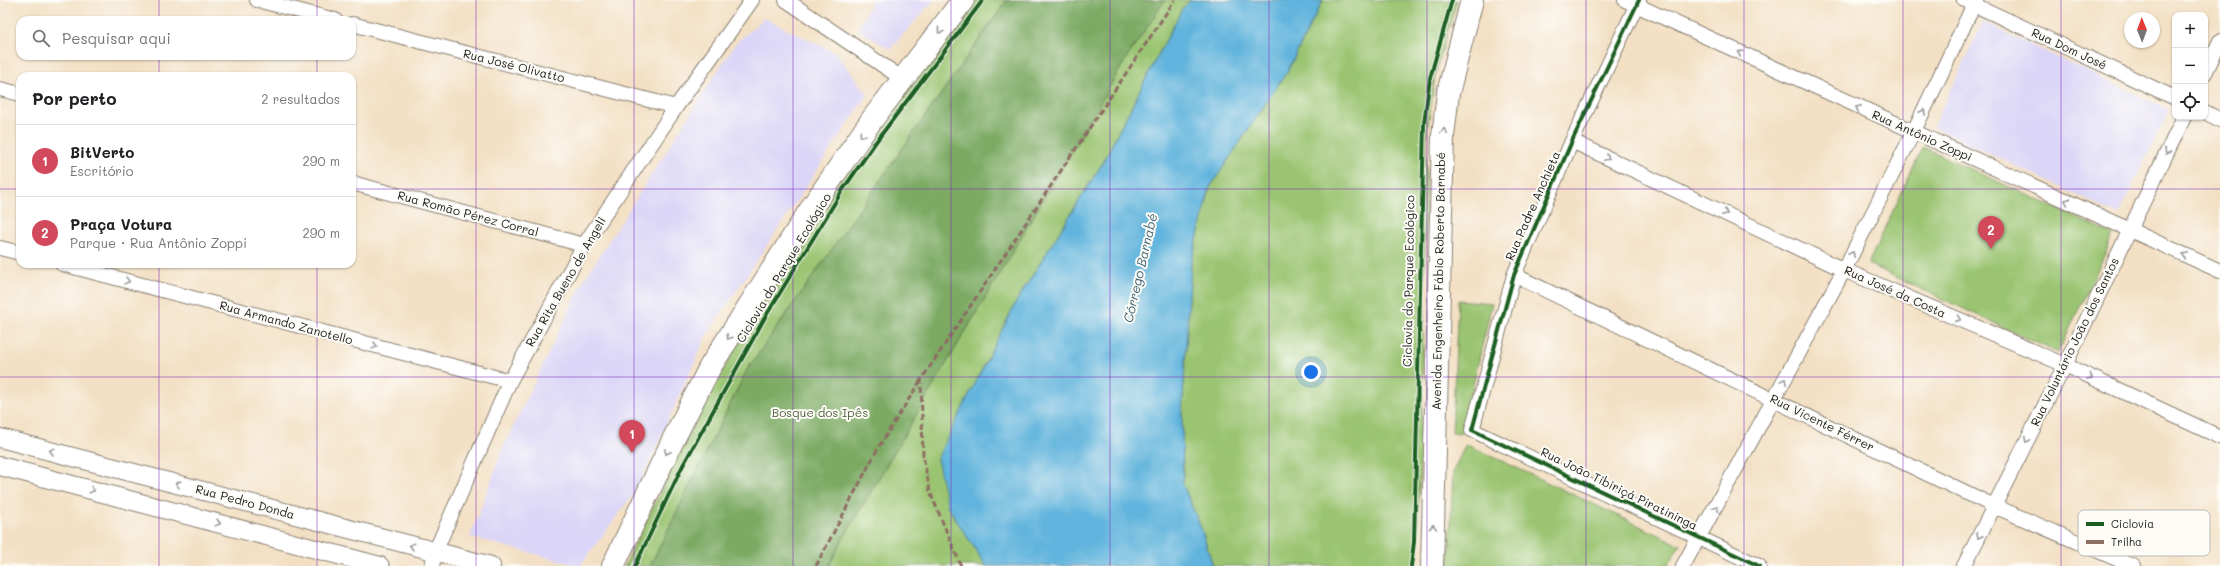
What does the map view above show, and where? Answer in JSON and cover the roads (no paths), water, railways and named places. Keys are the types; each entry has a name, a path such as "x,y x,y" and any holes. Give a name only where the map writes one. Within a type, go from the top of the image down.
{"main road":[{"path":"613,566 674,438 710,367 814,204 871,121 963,0"},
{"name":"Avenida Engenheiro Fábio Roberto Barnabé","path":"1432,566 1443,136 1448,93 1472,0"}],"street":[{"path":"257,0 319,16"},
{"name":"Rua Rita Bueno de Angeli","path":"434,559 510,382 584,245 676,107 752,0"},
{"path":"786,0 904,79"},
{"name":"Rua Antônio Zoppi","path":"1633,2 1913,133 2130,229 2220,272"},
{"name":"Rua Padre Anchieta","path":"1472,430 1514,275 1633,2"},
{"path":"1683,566 1700,538 1844,270 1913,133 1971,2"},
{"name":"Rua Dom José","path":"1971,2 2172,97"},
{"name":"Rua José Olivatto","path":"356,25 676,107"},
{"path":"2208,67 2220,41"},
{"path":"0,89 16,93"},
{"path":"2208,114 2220,120"},
{"name":"Rua Voluntário João dos Santos","path":"1964,566 2065,366 2183,120"},
{"name":"Rua José da Costa","path":"1572,141 1844,270 2065,366 2220,436"},
{"name":"Rua Romão Pérez Corral","path":"356,184 584,245"},
{"path":"0,248 16,252"},
{"name":"Rua Armando Zanotello","path":"77,268 510,382"},
{"name":"Rua Vicente Férrer","path":"1514,275 1994,506 2078,542"},
{"name":"Rua João Tibiriçá Piratininga","path":"1472,430 1759,566"},
{"name":"Rua Pedro Donda","path":"0,438 434,559 491,566"},
{"path":"0,466 380,566"},
{"name":"Rua Vicente Férrer","path":"2110,556 2133,566"}],"water":[{"name":"Córrego Barnabé","path":"1191,0 1323,0 1288,70 1210,187 1191,264 1182,414 1183,485 1201,528 1213,566 986,566 948,507 937,459 1016,302 1102,164 1182,9"}],"place":[{"name":"Praça Votura","path":"1991,249"},
{"name":"BitVerto","path":"632,453"}],"park label":[{"name":"Bosque dos Ipês","path":"820,413"}]}
